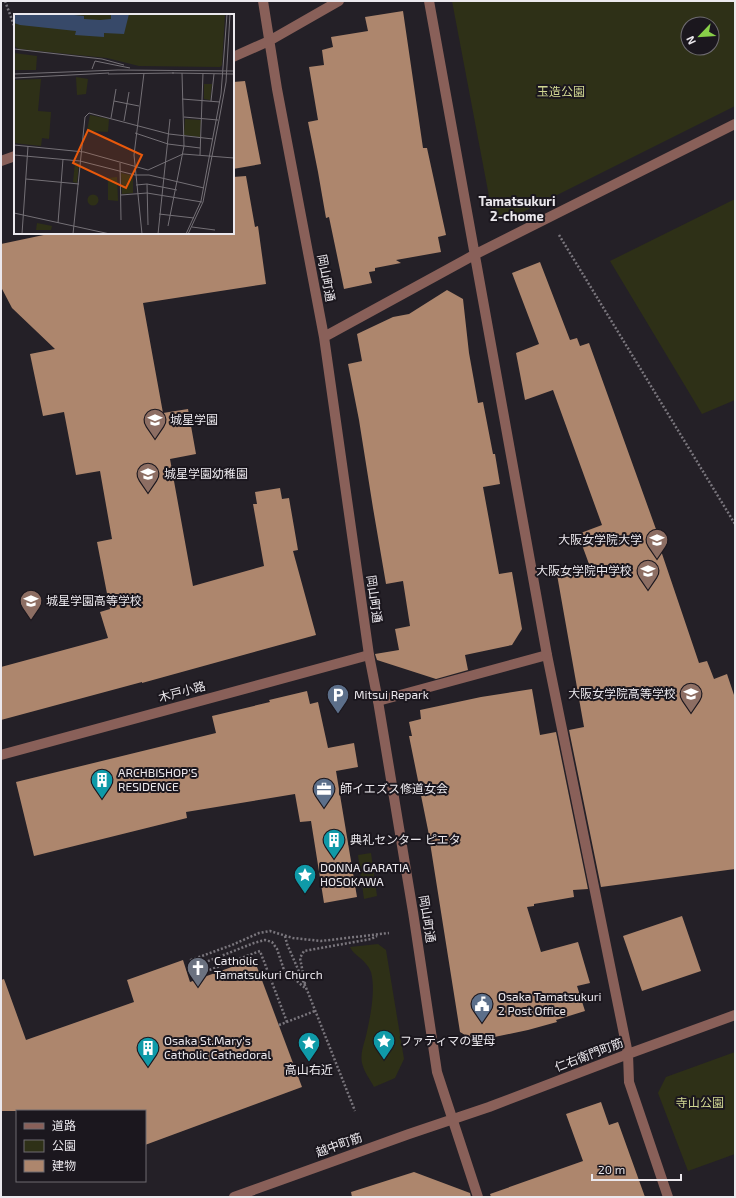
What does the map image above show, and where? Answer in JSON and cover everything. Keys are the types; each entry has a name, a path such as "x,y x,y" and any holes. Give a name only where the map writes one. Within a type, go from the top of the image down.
{"street":[{"name":"岡山町通","path":"263,1 278,96 324,337 369,655 378,700 413,912 437,1072 478,1197"},
{"path":"234,57 269,41 339,1"},
{"path":"429,1 547,655 628,1054 629,1082 668,1197"},
{"path":"324,337 474,255 735,124"},
{"path":"1,161 14,156"},
{"name":"木戸小路","path":"1,755 369,655"},
{"path":"378,700 547,655"},
{"name":"仁右衛門町筋","path":"453,1119 735,1015"},
{"name":"越中町筋","path":"236,1197 453,1119"}],"path":[{"path":"5,1 14,25"},
{"path":"549,217 735,524"},
{"path":"287,1022 260,951 196,975 191,960 259,933 270,931 293,938 322,941 389,933"},
{"path":"285,935 287,944 355,1110"},
{"path":"307,990 300,958 304,951 371,939 379,935"},
{"path":"193,967 265,940 272,942 284,970 307,990"},
{"path":"279,1025 315,1012"}],"green space":[{"name":"玉造公園","path":"452,1 735,1 735,106 507,220 492,212"},
{"path":"735,199 735,400 702,414 610,261"},
{"path":"371,853 377,896 364,899 358,855"},
{"path":"378,944 386,950 404,1059 395,1078 374,1087 362,1063 362,1049 368,1029 372,1004 373,987 371,972 350,947"},
{"name":"寺山公園","path":"735,1052 735,1154 688,1171 658,1093 666,1077"}],"building":[{"path":"403,11 423,148 427,148 446,235 438,237 441,252 396,260 401,263 375,268 375,271 369,272 372,283 344,289 329,217 326,218 308,122 318,120 309,67 324,65 322,50 333,47 331,37 368,31 365,17"},
{"path":"245,81 261,164 234,169 234,82"},
{"path":"246,176 255,227 258,226 266,284 143,303 163,413 188,409 196,454 170,459 193,586 264,566 253,504 257,504 255,492 280,488 282,499 289,498 298,550 293,551 316,635 1,720 1,667 108,638 100,612 110,609 97,542 112,539 100,471 76,475 64,412 43,416 30,354 55,349 12,308 1,287 1,244 48,234 234,234 234,177"},
{"path":"540,262 570,340 577,338 580,346 589,343 657,532 655,533 699,663 707,661 714,679 727,674 735,698 735,869 601,887 569,730 584,727 556,569 589,564 578,534 602,525 553,390 525,400 516,353 539,344 512,273"},
{"path":"447,290 463,299 469,353 478,403 483,402 500,484 483,487 499,574 512,572 522,629 512,645 465,655 468,670 436,679 377,660 375,654 399,650 395,629 410,626 403,581 386,584 359,420 348,364 362,361 357,334 393,317 409,314"},
{"path":"532,689 540,735 556,732 588,889 573,890 574,897 534,904 534,906 527,907 541,952 578,942 590,983 577,986 585,1011 556,1020 557,1022 528,1030 475,1041 460,1032 428,830 409,736 412,736 409,722 421,719 420,710 481,697"},
{"path":"307,691 310,704 318,702 328,748 354,743 358,767 336,771 357,897 324,903 311,821 300,822 295,794 186,812 187,818 34,856 16,782 216,733 212,716 270,702 269,700"},
{"path":"682,916 701,971 642,991 623,936"},
{"name":"Osaka St.Mary's Catholic Cathedoral","path":"254,959 302,1087 146,1145 146,1110 1,1111 1,980 4,979 26,1040 134,1002 127,980 183,960 190,982"},
{"path":"601,1102 609,1125 618,1122 645,1197 491,1197 490,1194 583,1161 566,1114"},
{"path":"414,1172 470,1193 471,1197 352,1197 351,1192"}],"place":[{"name":"城星学園","path":"155,440"},
{"name":"城星学園幼稚園","path":"148,494"},
{"name":"大阪女学院大学","path":"657,560"},
{"name":"大阪女学院中学校","path":"648,590"},
{"name":"城星学園高等学校","path":"31,620"},
{"name":"Mitsui Repark","path":"338,714"},
{"name":"大阪女学院高等学校","path":"691,714"},
{"name":"ARCHBISHOP'S RESIDENCE","path":"102,800"},
{"name":"師イエズス修道女会","path":"324,808"},
{"name":"典礼センター ピエタ","path":"334,860"},
{"name":"DONNA GARATIA HOSOKAWA","path":"305,894"},
{"name":"Catholic Tamatsukuri Church","path":"198,988"},
{"name":"Osaka Tamatsukuri 2 Post Office","path":"482,1024"},
{"name":"ファティマの聖母","path":"384,1060"},
{"name":"高山右近","path":"309,1062"},
{"name":"Osaka St.Mary's Catholic Cathedoral","path":"148,1068"}],"district":[{"name":"Tamatsukuri 2-chome","path":"517,208"}]}
